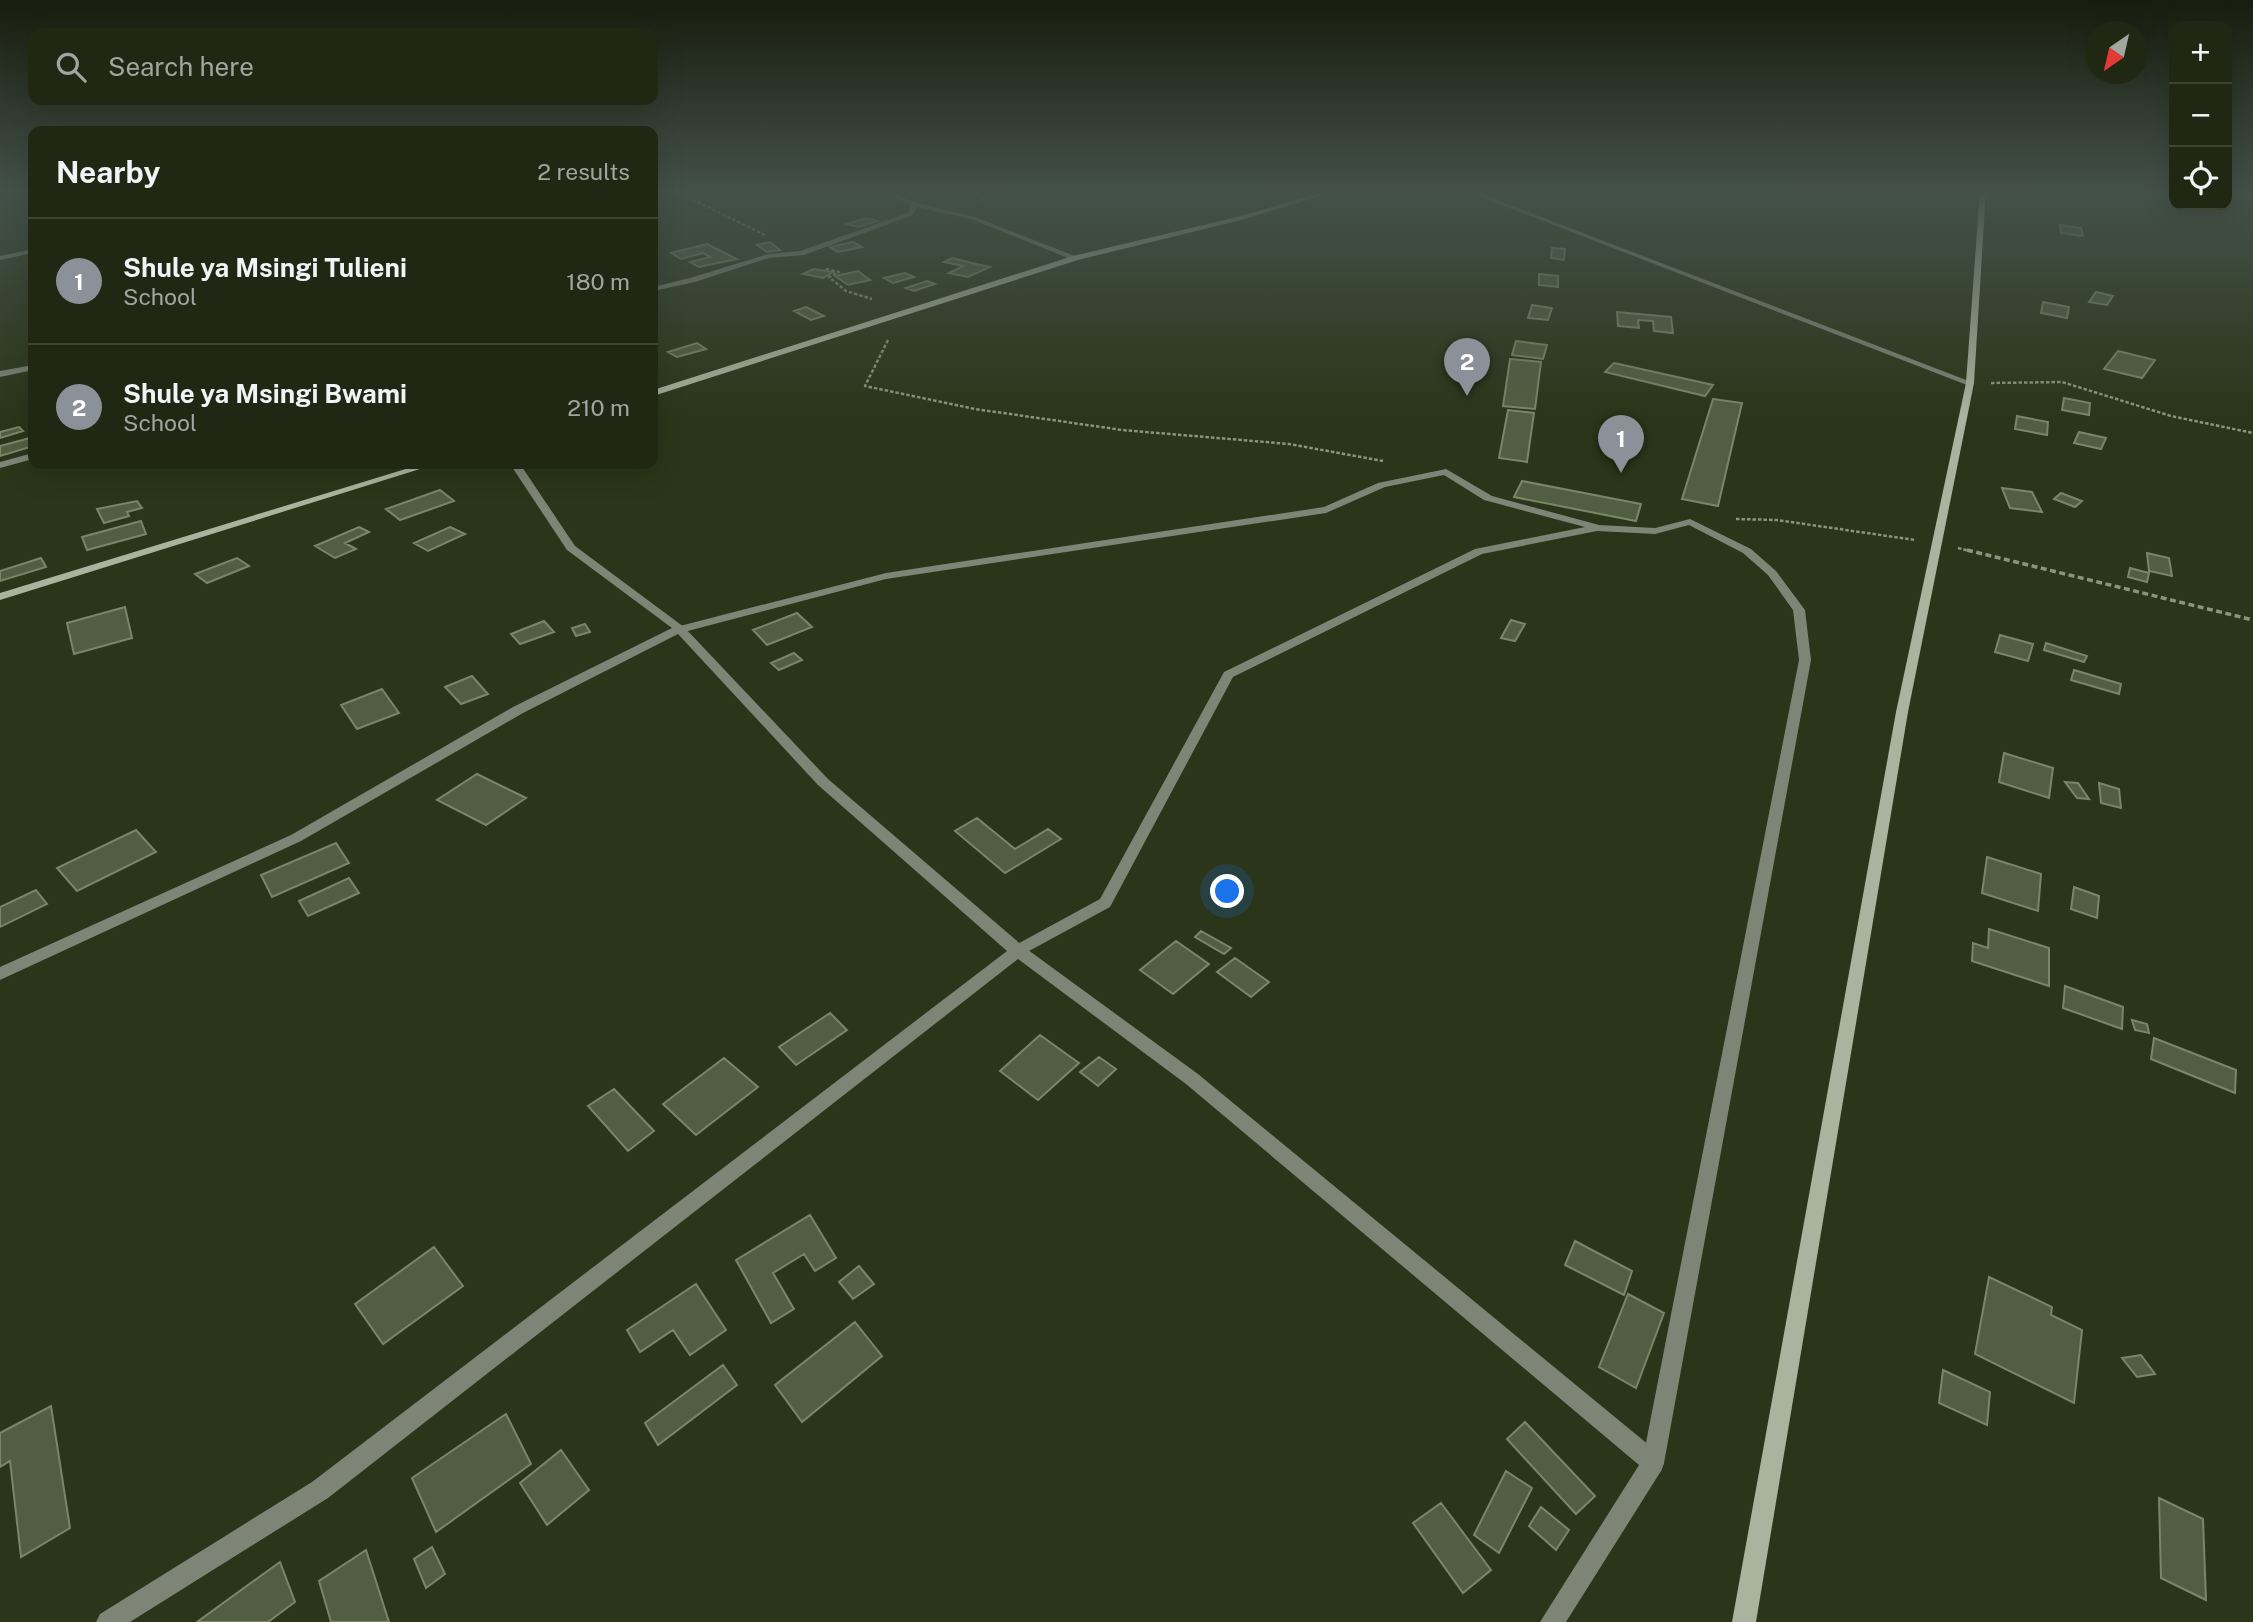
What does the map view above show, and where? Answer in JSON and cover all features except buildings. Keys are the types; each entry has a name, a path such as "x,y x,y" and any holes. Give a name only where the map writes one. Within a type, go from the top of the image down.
{"main road":[{"path":"658,391 1052,266"},
{"path":"1744,1622 1899,726 1970,383 1978,266"},
{"path":"0,597 415,469"}],"street":[{"path":"658,288 737,266"},
{"path":"1664,266 1970,383"},
{"path":"0,374 28,369"},
{"path":"0,465 28,457"},
{"path":"518,469 571,548 680,629 823,782 1018,951 1192,1079 1653,1463"},
{"path":"0,974 296,838 519,710 680,629 886,576 1326,510 1382,485 1446,472 1488,498 1599,528 1655,531 1690,522 1747,551 1772,573 1799,610 1805,660 1653,1463 1552,1622"},
{"path":"108,1622 320,1490 1018,951 1105,903 1228,675 1479,551 1599,528"}],"path":[{"path":"826,266 825,269 839,272 829,277 846,291 872,299 889,318 888,343 865,386 1002,413 1122,430 1289,444 1393,463"},
{"path":"1970,383 2062,382 2171,416 2253,433"},
{"path":"1690,522 1709,518 1776,520 1935,543 2048,568 2253,620"}],"place":[{"name":"Shule ya Msingi Bwami","path":"1467,396"},
{"name":"Shule ya Msingi Tulieni","path":"1621,473"}]}
